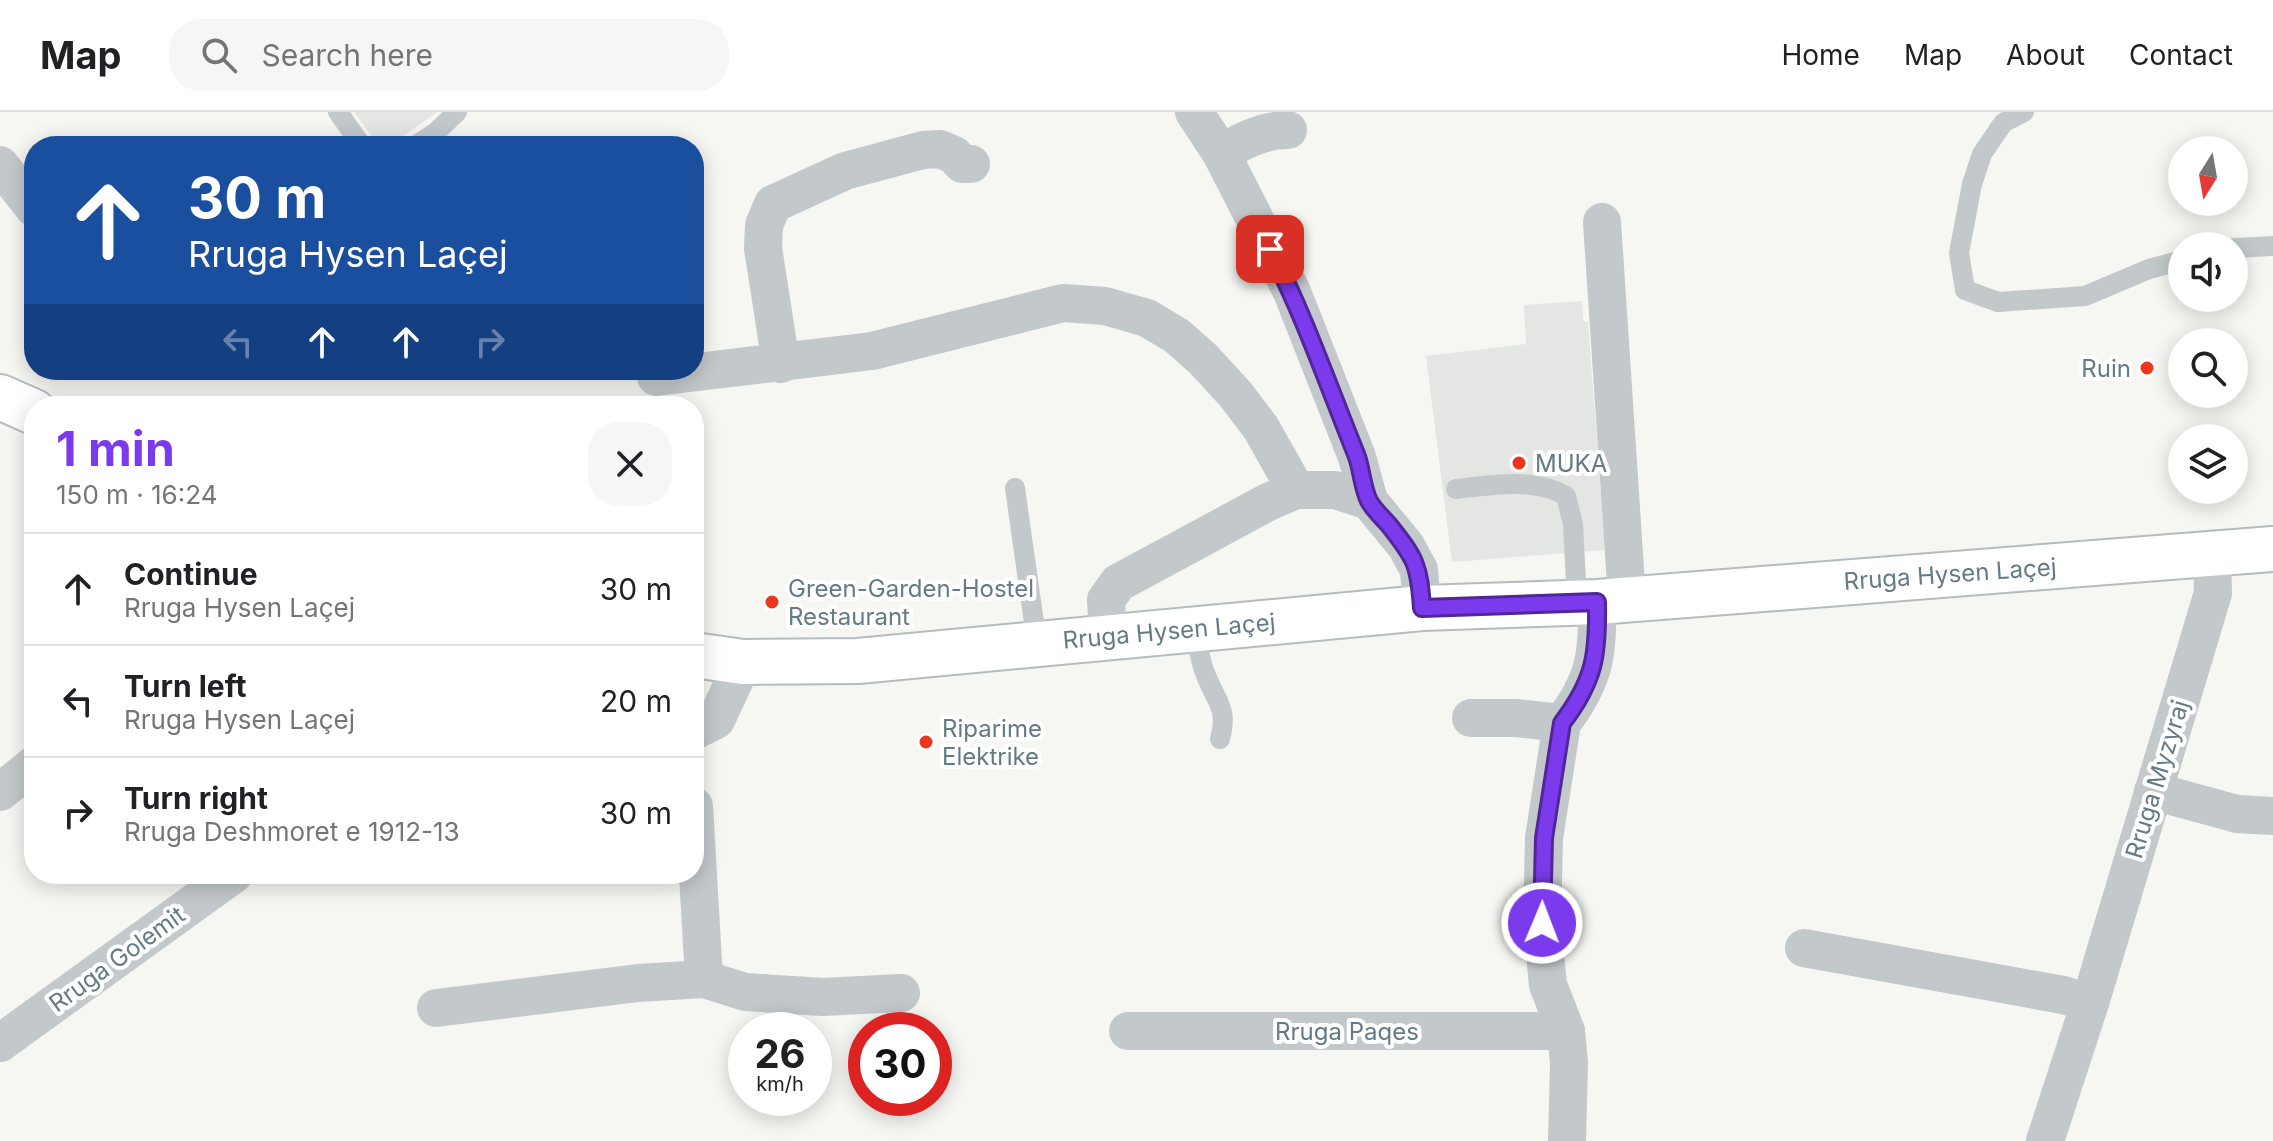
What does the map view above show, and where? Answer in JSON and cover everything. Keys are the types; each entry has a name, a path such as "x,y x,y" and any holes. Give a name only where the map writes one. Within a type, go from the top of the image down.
{"main road":[{"path":"0,397 24,408"},
{"name":"Rruga Hysen Laçej","path":"704,656 743,662 858,661 1422,608 1600,601 2273,549"}],"street":[{"path":"1194,112 1221,153 1292,292 1357,457 1369,501 1406,546 1419,570 1422,608"},
{"path":"1221,153 1254,136 1272,130 1288,130"},
{"path":"781,364 763,248 764,225 773,204 845,171 923,150 940,149 954,155 962,164 971,164"},
{"path":"0,165 24,195"},
{"path":"1567,1141 1569,1063 1566,1031 1548,985 1542,923 1544,838 1562,723 1574,708 1594,666 1598,634 1602,222"},
{"path":"704,372 872,351 1063,303 1105,306 1147,318 1177,336 1203,359 1261,428 1296,490"},
{"path":"1108,637 1106,600 1118,583 1268,502 1296,490 1335,490 1369,501"},
{"name":"Rruga Myzyraj","path":"2045,1141 2090,1003 2213,593 2212,554"},
{"path":"704,726 716,720 743,662"},
{"path":"1471,718 1515,718 1562,723"},
{"path":"0,792 24,773"},
{"path":"2153,791 2237,814 2273,816"},
{"name":"Rruga Golemit","path":"0,1043 220,884"},
{"path":"699,884 704,979"},
{"path":"1804,948 2063,995 2090,1003"},
{"path":"436,1008 638,983 704,979 745,992 823,997 901,993"},
{"name":"Rruga Paqes","path":"1128,1031 1566,1031"}],"lane":[{"path":"338,112 355,136"},
{"path":"430,136 457,112"},
{"path":"2024,112 2003,123 1982,154 1972,184 1959,253 1965,290 1998,302 2085,296 2168,264"},
{"path":"2248,247 2273,246"},
{"path":"1456,489 1483,485 1533,485 1553,487 1566,496 1600,601"},
{"path":"1015,488 1037,644"},
{"path":"1194,628 1207,678 1223,709 1225,723 1220,739"}],"shaded area":[{"path":"354,112 437,112 403,136 372,136"},
{"name":"MUKA","path":"1582,301 1583,321 1588,322 1605,550 1452,562 1426,356 1526,344 1524,305"}],"place":[{"name":"Ruin","path":"2147,368"},
{"name":"MUKA","path":"1519,463"},
{"name":"Green-Garden-Hostel Restaurant","path":"772,602"},
{"name":"Riparime Elektrike","path":"926,742"}],"route":[{"path":"1270,249 1292,292 1320,361 1357,457 1369,501 1406,546 1419,570 1422,608 1597,602 1598,634 1594,666 1574,708 1562,723 1544,838 1542,923"}]}
